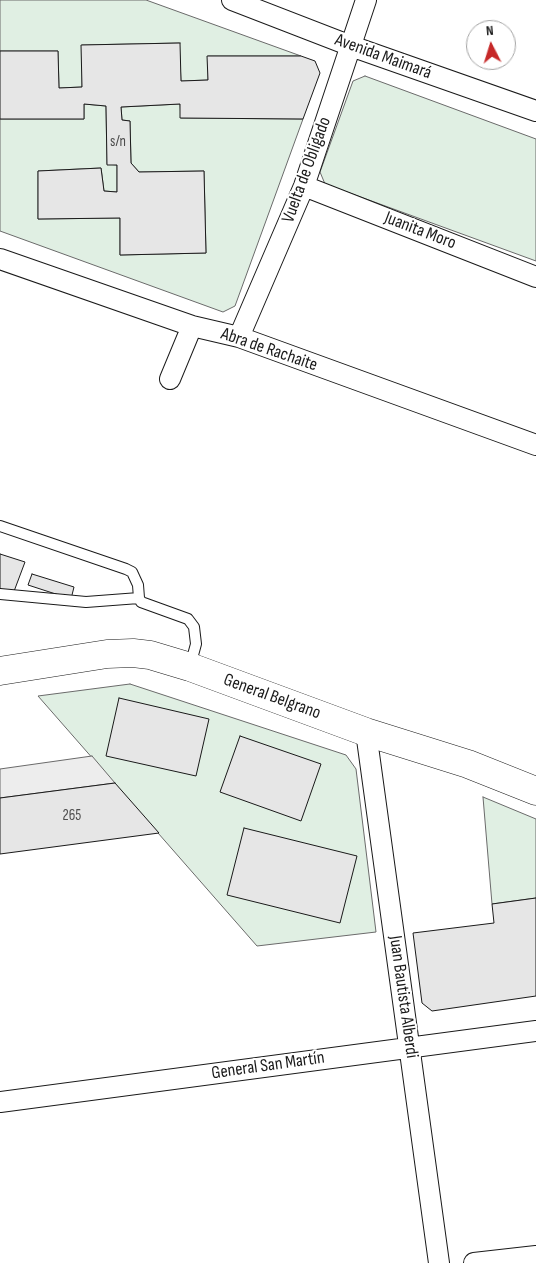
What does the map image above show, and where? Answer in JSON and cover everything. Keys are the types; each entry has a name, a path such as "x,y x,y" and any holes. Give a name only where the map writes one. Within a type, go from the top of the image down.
{"main road":[{"name":"General Belgrano","path":"0,671 107,654 133,653 150,655 190,666 366,732 468,764 536,791"}],"street":[{"name":"Avenida Maimará","path":"232,0 351,46 536,111"},
{"name":"Vuelta de Obligado","path":"239,338 304,186 366,0"},
{"name":"Juanita Moro","path":"304,186 536,277"},
{"name":"Abra de Rachaite","path":"0,259 192,326 239,338 536,445"},
{"path":"170,379 192,326"},
{"name":"Juan Bautista Alberdi","path":"366,732 439,1263"},
{"name":"General San Martín","path":"0,1102 536,1031"},
{"path":"474,1263 536,1256"}],"lane":[{"path":"0,526 132,572 136,578 141,602 188,619 194,627 196,644 190,666"},
{"path":"0,594 86,602 139,598"}],"green space":[{"path":"0,0 146,0 301,56 208,56 208,80 181,81 179,43 82,45 82,87 59,88 58,51 0,51"},
{"path":"365,76 536,139 536,261 325,184 320,172 353,81"},
{"path":"84,104 106,106 107,164 117,165 117,192 104,191 101,168 38,171 38,219 120,218 120,255 206,253 204,171 139,172 131,163 130,121 122,120 121,107 180,104 181,118 303,119 235,306 223,312 0,231 0,119 84,119"},
{"path":"130,684 346,755 356,769 376,932 257,946 38,696"},
{"path":"483,797 536,819 536,898 492,904"}],"shaded area":[{"path":"92,756 115,783 0,798 0,769"}],"building":[{"path":"180,43 181,81 208,80 207,56 301,56 315,61 320,73 303,119 180,118 180,104 121,107 122,120 130,121 131,163 139,172 204,171 206,253 120,255 120,218 38,219 38,171 101,168 104,191 117,192 117,165 107,165 106,106 84,104 84,119 0,119 0,51 58,51 59,88 82,87 81,45"},
{"path":"0,554 25,562 13,594 0,590"},
{"path":"32,574 74,587 71,599 28,585"},
{"path":"119,698 209,719 196,776 106,756"},
{"path":"240,736 321,764 301,821 220,792"},
{"path":"115,783 159,833 0,854 0,798"},
{"path":"244,828 357,856 340,923 227,895"},
{"path":"536,898 536,996 432,1011 422,1003 413,933 494,923 492,904"}]}
